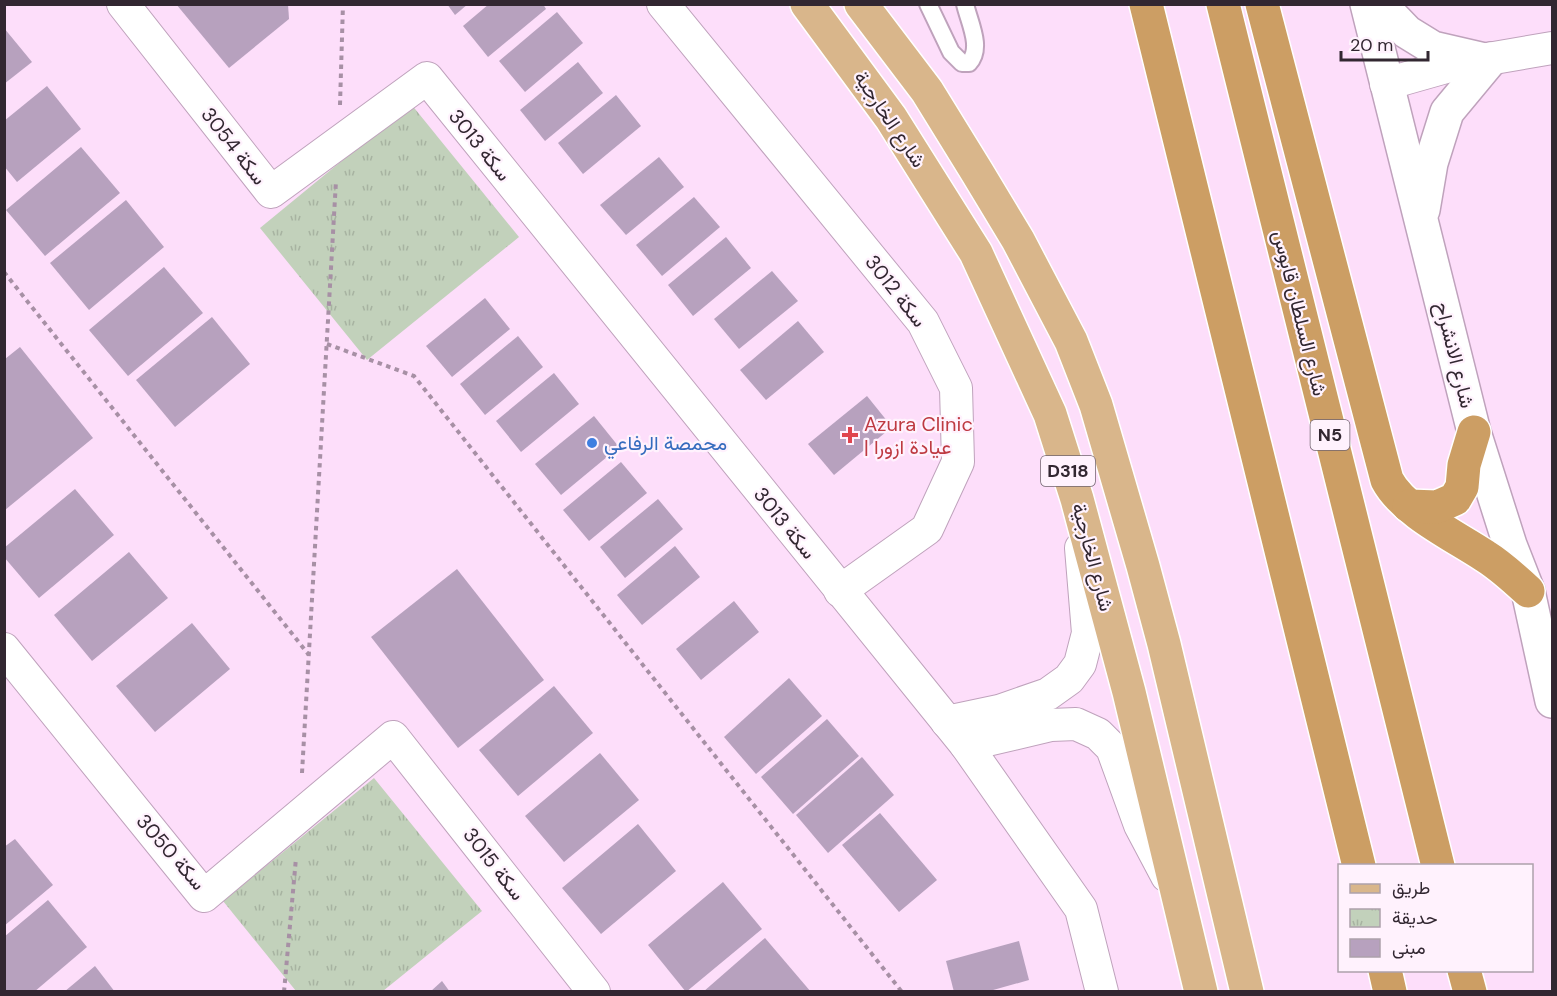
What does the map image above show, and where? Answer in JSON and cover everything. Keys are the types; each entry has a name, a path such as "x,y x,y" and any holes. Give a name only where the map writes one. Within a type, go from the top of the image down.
{"highway":[{"path":"1146,4 1359,864"},
{"name":"شارع السلطان قابوس","path":"1223,4 1438,864"},
{"path":"1262,4 1387,480 1393,491 1409,506 1493,561 1528,591"},
{"path":"1409,506 1437,507 1455,499 1462,487 1464,465 1474,432"},
{"path":"1385,972 1390,992"},
{"path":"1465,972 1470,992"}],"main road":[{"name":"شارع الخارجية","path":"807,4 891,118 976,253 1050,414 1077,499 1129,692 1200,992"},
{"name":"D318","path":"861,4 927,91 978,172 1018,240 1071,341 1096,405 1143,566 1247,992"}],"street":[{"name":"سكة 3054","path":"123,4 271,192 427,78"},
{"name":"سكة 3012","path":"663,4 923,322 956,388 958,462 927,529 840,591"},
{"name":"شارع الانشراح","path":"1367,4 1474,432 1510,544 1528,591 1552,701"},
{"path":"1380,4 1407,32 1433,48 1488,59"},
{"path":"1386,84 1453,65 1552,48"},
{"path":"1421,221 1431,163 1447,112 1488,59"},
{"name":"سكة 3013","path":"427,78 957,733 1081,909 1102,992"},
{"path":"957,733 999,711 1048,694 1069,679 1080,664 1088,633 1077,499"},
{"name":"سكة 3050","path":"4,650 204,896 393,737"},
{"path":"957,733 1051,724 1076,724 1098,734 1112,748 1140,825 1178,895"},
{"name":"سكة 3015","path":"393,737 594,992"}],"lane":[{"path":"928,4 951,52 962,63 969,63 974,58 976,45 964,4"}],"path":[{"path":"284,992 300,815 338,143 343,4"},
{"path":"4,272 309,656"},
{"path":"327,344 414,376 902,992"}],"green space":[{"path":"411,104 519,237 367,360 260,228"},
{"path":"374,778 482,911 383,991 296,991 223,901"}],"building":[{"path":"176,4 288,4 289,19 229,68"},
{"path":"447,4 468,4 455,15"},
{"path":"489,4 543,4 546,9 488,57 463,26"},
{"path":"557,12 583,43 525,92 499,61"},
{"path":"4,28 32,62 4,84"},
{"path":"578,62 603,93 545,141 520,110"},
{"path":"47,86 81,129 17,182 4,166 4,121"},
{"path":"616,95 641,126 583,174 558,143"},
{"path":"81,147 120,193 45,256 6,210"},
{"path":"659,157 684,187 626,235 600,205"},
{"path":"694,197 720,227 662,276 636,245"},
{"path":"126,200 164,247 89,310 50,263"},
{"path":"726,237 751,268 693,316 668,285"},
{"path":"164,267 203,313 128,376 89,330"},
{"path":"772,271 798,301 739,349 714,319"},
{"path":"485,298 510,329 452,377 426,346"},
{"path":"212,317 250,364 175,427 136,380"},
{"path":"798,321 824,352 766,400 740,370"},
{"path":"518,336 543,367 485,415 460,384"},
{"path":"20,347 93,438 5,510 5,359"},
{"path":"554,373 579,404 521,452 496,421"},
{"name":"Azura Clinic | عيادة ازورا","path":"867,396 892,427 834,475 808,444"},
{"path":"594,416 619,447 561,495 535,464"},
{"path":"621,462 647,493 589,541 563,510"},
{"path":"75,489 114,535 39,598 4,557 4,548"},
{"path":"658,499 683,529 625,578 600,547"},
{"path":"675,546 700,577 642,625 617,595"},
{"path":"129,552 168,598 92,661 54,615"},
{"path":"457,569 544,680 458,748 371,637"},
{"path":"734,601 759,632 701,680 676,649"},
{"path":"192,623 230,669 155,732 116,686"},
{"path":"789,678 822,716 756,774 724,737"},
{"path":"554,686 593,733 518,796 479,750"},
{"path":"827,719 859,756 793,814 761,777"},
{"path":"600,753 639,800 564,862 525,816"},
{"path":"862,757 894,795 828,853 796,815"},
{"path":"880,813 937,880 899,912 842,845"},
{"path":"638,824 676,871 601,934 562,888"},
{"path":"15,839 53,885 4,926 4,847"},
{"path":"723,882 762,929 686,992 648,945"},
{"path":"48,900 87,947 34,992 4,992 4,937"},
{"path":"765,938 811,992 703,992"},
{"path":"1019,941 1029,980 986,992 954,992 946,961"},
{"path":"95,966 115,992 64,992"},
{"path":"442,981 450,992 430,992"}],"place":[{"name":"Azura Clinic | عيادة ازورا","path":"850,435"},
{"name":"محمصة الرفاعي","path":"592,443"}]}
